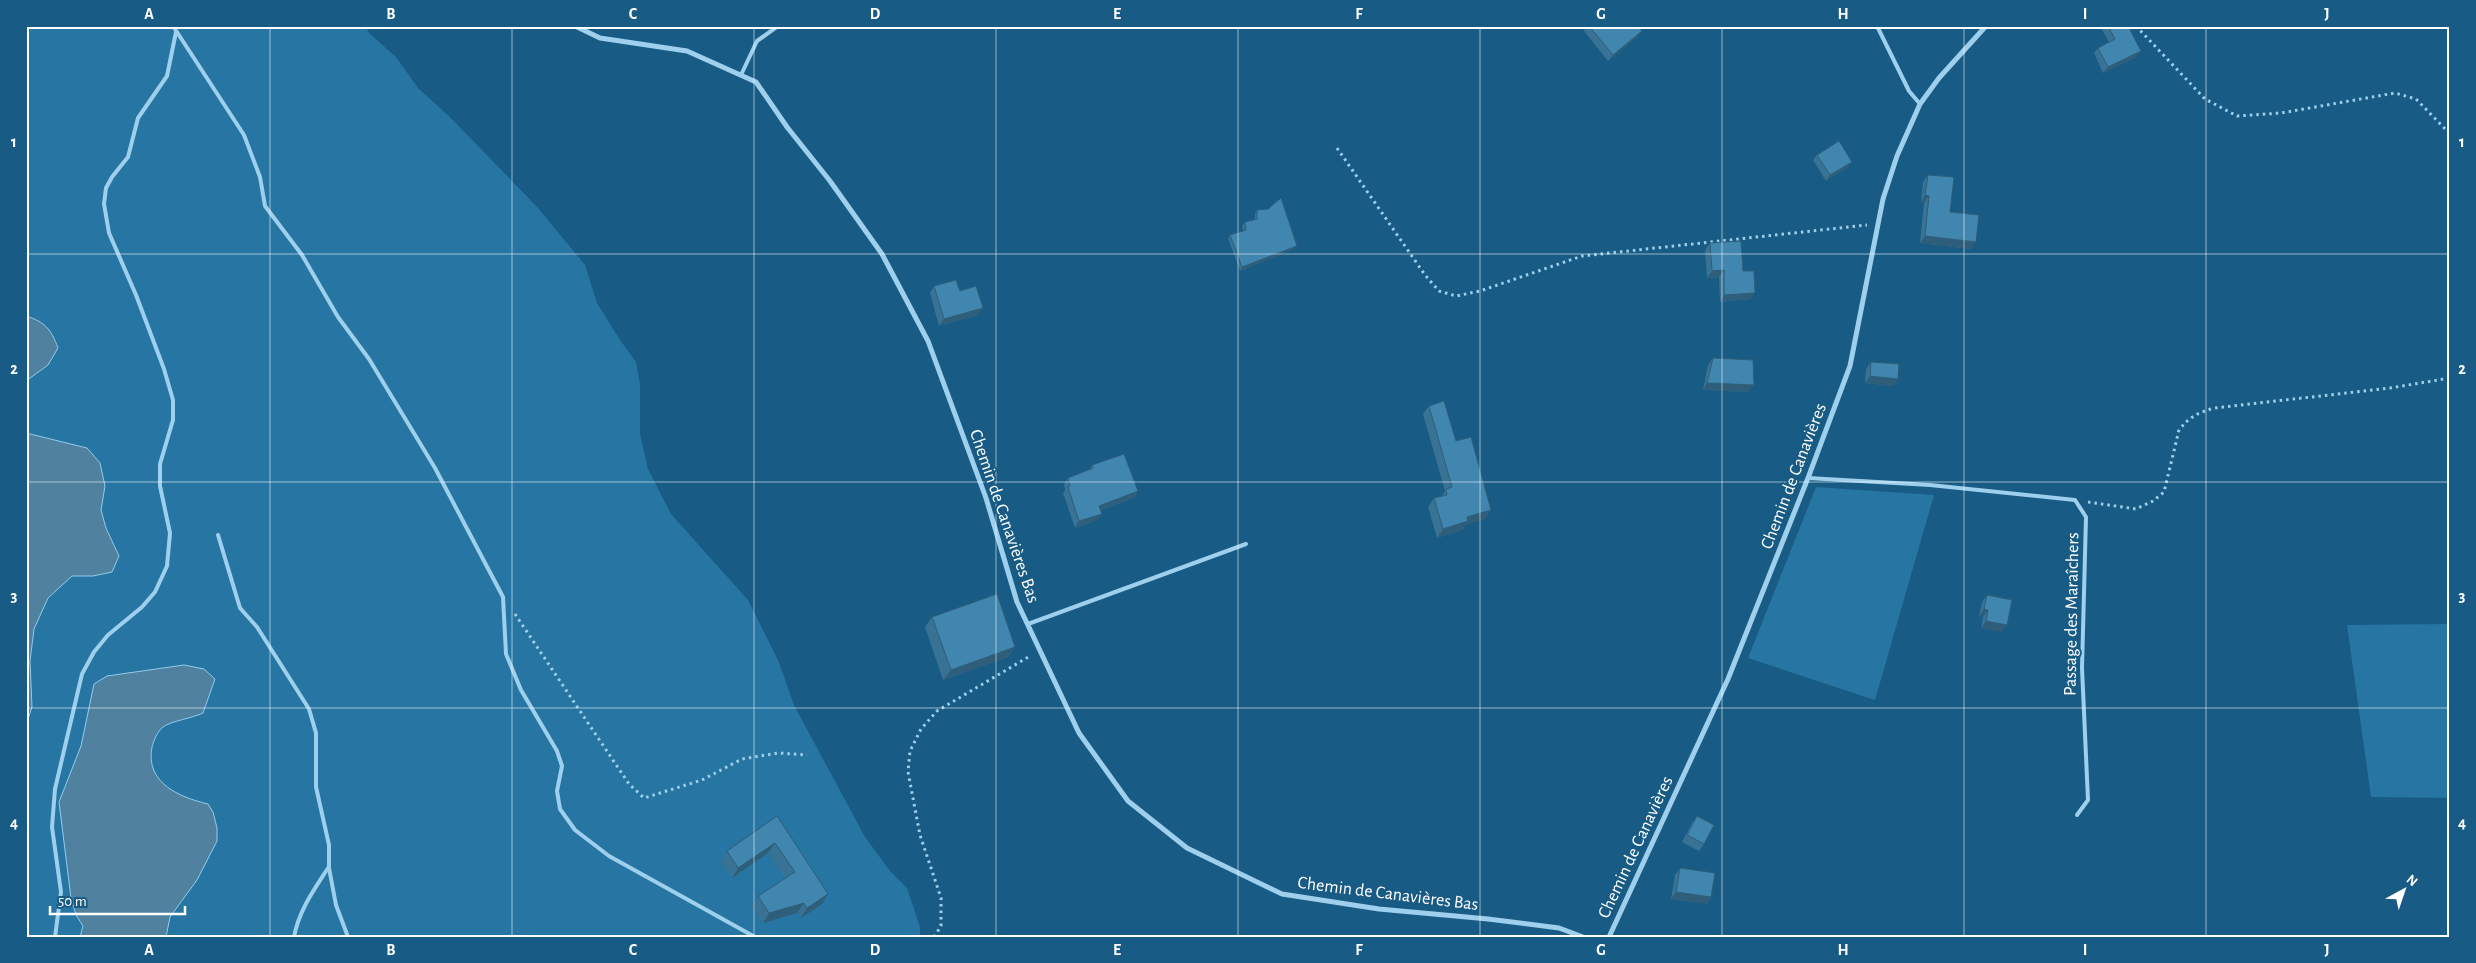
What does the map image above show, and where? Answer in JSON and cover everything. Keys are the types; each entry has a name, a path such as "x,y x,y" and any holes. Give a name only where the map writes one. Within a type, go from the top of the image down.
{"street":[{"name":"Chemin de Canavières Bas","path":"575,26 600,38 687,51 756,82 882,254 928,341 986,498 1017,602 1079,733 1128,801 1188,848 1282,894 1379,910 1488,919 1559,928 1583,937"},
{"name":"Chemin de Canavières","path":"1609,937 1728,679 1808,478 1850,366 1878,223 1897,156 1920,104 1939,78 1986,26"}],"lane":[{"path":"173,26 244,135 260,177 265,206 302,255 338,317 369,359 434,468 503,597 506,654 521,690 557,751 562,766 557,791 560,809 575,830 609,856 755,937"},
{"path":"741,75 757,41 778,26"},
{"path":"1878,26 1909,91 1920,104"},
{"path":"55,937 61,892 52,828 55,789 82,674 94,652 108,636 142,608 155,592 167,566 170,533 160,486 160,464 173,420 173,400 164,369 136,295 109,233 104,204 106,188 128,157 138,118 167,76 176,31"},
{"path":"1808,478 1930,485 2075,500"},
{"name":"Passage des Maraîchers","path":"2075,500 2086,516 2082,668 2088,800 2077,815"},
{"path":"218,534 240,608 258,627 309,710 316,733 316,787 329,845 329,868 336,905 348,937"},
{"path":"1028,624 1246,544"},
{"path":"294,937 297,921 307,900 329,868"}],"path":[{"path":"2136,26 2205,99 2237,116 2281,113 2395,93 2416,99 2450,134"},
{"path":"1337,148 1426,275 1439,291 1456,296 1480,290 1582,256 1878,223"},
{"path":"2075,500 2136,509 2153,501 2164,492 2179,430 2185,422 2198,412 2214,408 2390,388 2450,378"},
{"path":"503,597 629,784 644,798 702,780 742,759 778,753 806,755"},
{"path":"934,937 941,926 941,898 920,834 908,772 910,751 921,729 937,711 1041,650"}],"shaded area":[{"path":"26,26 365,26 370,34 396,57 418,88 451,118 538,208 585,265 597,303 636,362 640,384 640,434 648,469 671,514 748,600 778,660 794,705 865,837 890,871 907,888 920,927 920,937 26,937"},
{"path":"26,316 43,324 50,331 58,348 48,365 26,381"},
{"path":"26,433 87,448 100,463 105,486 101,510 106,528 119,556 112,572 93,576 72,576 48,598 34,629 30,661 32,707 26,725"},
{"path":"1816,487 1934,495 1875,700 1748,658"},
{"path":"2450,624 2450,798 2371,797 2347,625"},
{"path":"184,665 204,669 215,679 203,713 163,727 157,734 152,747 151,759 159,779 167,786 186,797 208,804 213,812 217,828 217,841 197,880 170,917 166,937 80,937 83,926 76,915 71,898 59,802 81,746 94,684 107,676"}],"building":[{"path":"1589,26 1638,26 1642,31 1613,55"},
{"path":"2108,26 2128,26 2141,51 2108,67 2098,48 2115,39"},
{"path":"1839,141 1852,162 1830,175 1817,155"},
{"path":"1928,175 1954,177 1950,212 1979,215 1976,242 1925,236 1929,196 1925,195"},
{"path":"1281,198 1297,246 1242,267 1230,235 1246,230 1245,222 1257,219 1257,210 1268,209"},
{"path":"1741,241 1743,271 1754,271 1755,293 1724,295 1724,270 1712,271 1710,243"},
{"path":"956,280 960,291 976,286 983,308 944,319 934,286"},
{"path":"1713,358 1753,360 1754,385 1707,383"},
{"path":"1871,362 1899,364 1898,379 1870,376"},
{"path":"1444,401 1456,441 1471,437 1491,510 1467,517 1468,521 1443,529 1434,498 1447,495 1446,489 1452,487 1429,406"},
{"path":"1124,454 1138,491 1099,506 1102,514 1079,521 1068,487 1070,486 1068,478 1093,468 1092,465"},
{"path":"997,594 1015,647 951,670 932,617"},
{"path":"1987,595 2012,600 2007,625 1986,621 1988,610 1984,609"},
{"path":"777,816 828,894 807,908 804,903 769,913 758,896 795,872 775,843 738,868 727,851"},
{"path":"1697,816 1714,825 1704,844 1687,835"},
{"path":"1680,868 1715,873 1711,897 1676,892"}]}
